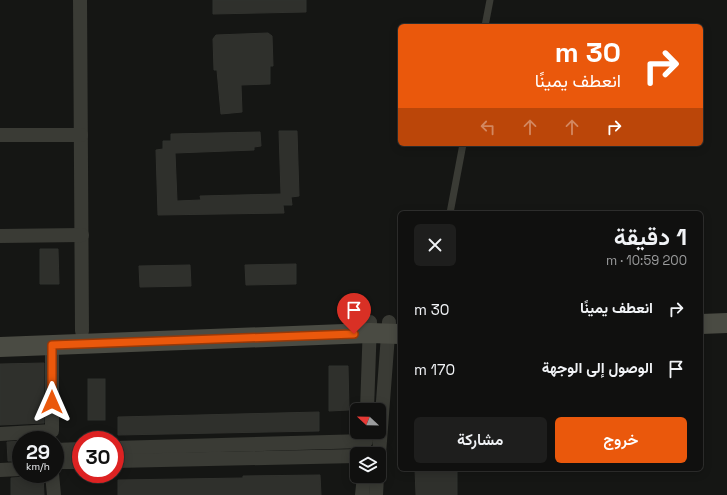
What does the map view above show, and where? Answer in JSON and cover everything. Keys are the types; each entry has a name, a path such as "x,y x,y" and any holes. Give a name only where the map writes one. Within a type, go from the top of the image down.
{"main road":[{"path":"703,312 727,311"},
{"path":"703,324 727,323"},
{"path":"0,333 386,328"},
{"path":"0,347 386,328"}],"street":[{"path":"80,0 82,331"},
{"path":"0,135 81,135"},
{"path":"0,236 82,235"},
{"path":"369,403 386,328"},
{"path":"379,447 386,328"},
{"path":"52,345 52,431"},
{"path":"0,434 12,434"},
{"path":"124,448 366,442"},
{"path":"124,461 350,456"},
{"path":"0,470 12,469"},
{"path":"53,483 54,495"},
{"path":"362,495 363,483"},
{"path":"376,495 377,483"}],"lane":[{"path":"485,24 490,0"},
{"path":"450,211 463,146"}],"building":[{"path":"213,0 306,0 306,12 213,14"},
{"path":"268,33 272,36 273,66 270,66 270,84 241,85 242,112 221,114 217,70 214,70 213,39 216,35"},
{"path":"279,131 297,131 299,196 291,197 292,205 283,205 284,213 158,215 156,150 163,149 163,141 171,141 171,134 260,132 261,146 254,147 254,150 175,153 177,201 201,200 200,196 281,194"},
{"path":"40,249 58,249 59,284 40,284"},
{"path":"296,264 296,284 246,285 245,265"},
{"path":"190,265 191,286 140,287 139,266"},
{"path":"44,363 44,423 0,425 0,364"},
{"path":"329,366 348,366 349,410 329,411"},
{"path":"88,379 105,379 105,420 88,420"},
{"path":"319,412 319,431 124,435 124,431 118,431 118,417"},
{"path":"7,442 12,442 12,461 8,461"},
{"path":"415,471 457,471 457,495 416,495"},
{"path":"320,475 321,495 118,495 118,483 124,483 124,480 243,478 243,476"},
{"path":"11,478 12,483 43,483 44,495 11,495"}],"route":[{"path":"52,402 52,345 354,334"}]}
